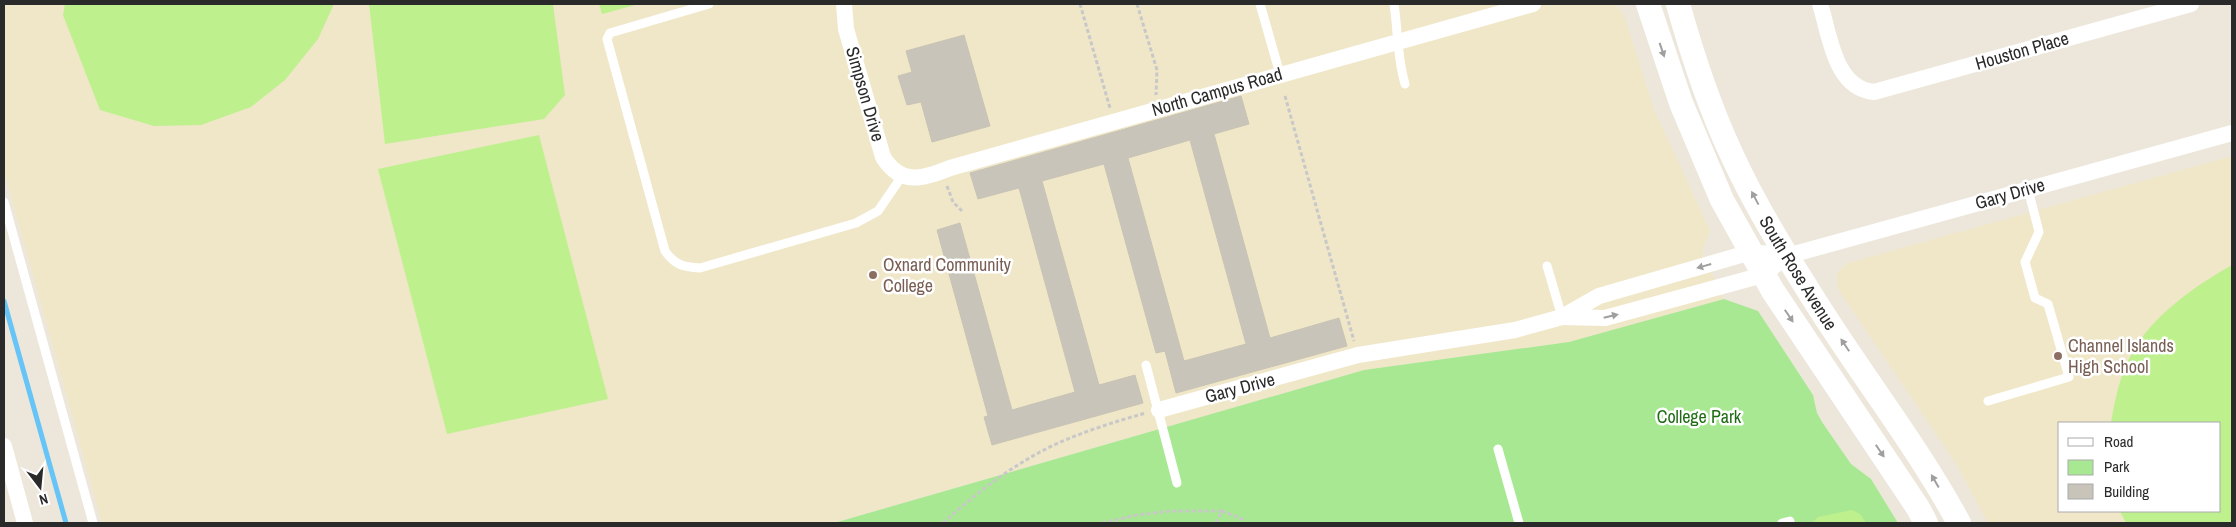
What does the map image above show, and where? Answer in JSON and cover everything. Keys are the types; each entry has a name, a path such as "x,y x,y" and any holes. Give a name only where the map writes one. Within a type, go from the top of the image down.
{"main road":[{"name":"South Rose Avenue","path":"1648,4 1659,42 1699,150 1722,200 1763,275 1918,508 1926,523"},
{"name":"South Rose Avenue","path":"1678,4 1711,103 1731,153 1806,287 1925,464 1959,523"}],"street":[{"name":"Simpson Drive","path":"844,4 846,29 883,157 890,168 902,176"},
{"name":"North Campus Road","path":"902,176 927,177 950,168 1533,4"},
{"name":"Houston Place","path":"1820,4 1837,62 1843,74 1863,91 1874,92 2191,4"},
{"name":"Gary Drive","path":"1159,410 1358,355 1515,330 1562,317 1599,296 1751,252 1787,256 2232,133"},
{"name":"Gary Drive","path":"1562,317 1604,318 1763,275 1787,256"},
{"path":"4,446 25,523"}],"lane":[{"path":"709,4 610,33 607,39 665,251 672,261 685,267 700,268 856,223 878,211 902,176"},
{"path":"1260,4 1280,74"},
{"path":"1394,4 1399,64 1405,84"},
{"path":"1988,401 2069,377 2048,304 2035,298 2026,262 2039,232 2028,189"},
{"path":"4,202 93,523"},
{"path":"1547,266 1562,317"},
{"path":"1146,365 1177,484"},
{"path":"1498,450 1518,523"}],"path":[{"path":"1080,4 1111,109"},
{"path":"1137,4 1157,70 1156,96"},
{"path":"1286,96 1358,355"},
{"path":"947,185 953,202 962,211"},
{"path":"943,523 973,496 1042,451 1116,422 1159,410"},
{"path":"1102,523 1138,515 1171,511 1222,511 1242,519 1244,523"},
{"path":"1216,523 1222,511"}],"shaded area":[{"name":"Oxnard Community College","path":"4,4 1615,4 1624,15 1654,109 1710,231 1702,252 1724,299 1569,342 1364,370 833,523 102,523 4,171"},
{"name":"Channel Islands High School","path":"2232,156 2232,523 1988,523 1955,462 1838,289 1837,273 1848,263"}],"green space":[{"path":"65,4 334,4 318,39 285,80 251,107 201,125 154,126 100,110 63,15"},
{"path":"369,4 553,4 565,95 544,119 385,144"},
{"path":"599,4 639,4 602,14"},
{"path":"539,135 608,399 447,434 378,169"},
{"path":"2232,265 2232,523 2126,523 2120,512 2221,512 2221,422 2111,422 2121,378 2132,353 2141,339 2163,314 2204,282"},
{"name":"College Park","path":"1724,299 1758,311 1813,395 1817,413 1822,422 1851,464 1871,479 1898,523 834,523 1364,370 1569,342"},
{"path":"1852,510 1860,514 1866,523 1812,523 1818,517"}],"building":[{"path":"964,35 990,126 932,142 921,102 907,105 898,76 912,72 906,51"},
{"path":"1241,96 1249,124 1214,134 1270,338 1339,318 1347,346 1176,393 1165,351 1156,353 1104,164 1042,181 1099,385 1135,375 1143,403 992,445 984,417 988,416 937,230 960,223 1012,410 1075,392 1019,188 978,199 970,173","holes":["1190,140 1246,344 1184,361 1128,158"]}],"waterway":[{"path":"4,301 66,523"}],"place":[{"name":"Oxnard Community College","path":"873,275"},
{"name":"Channel Islands High School","path":"2058,356"}]}
